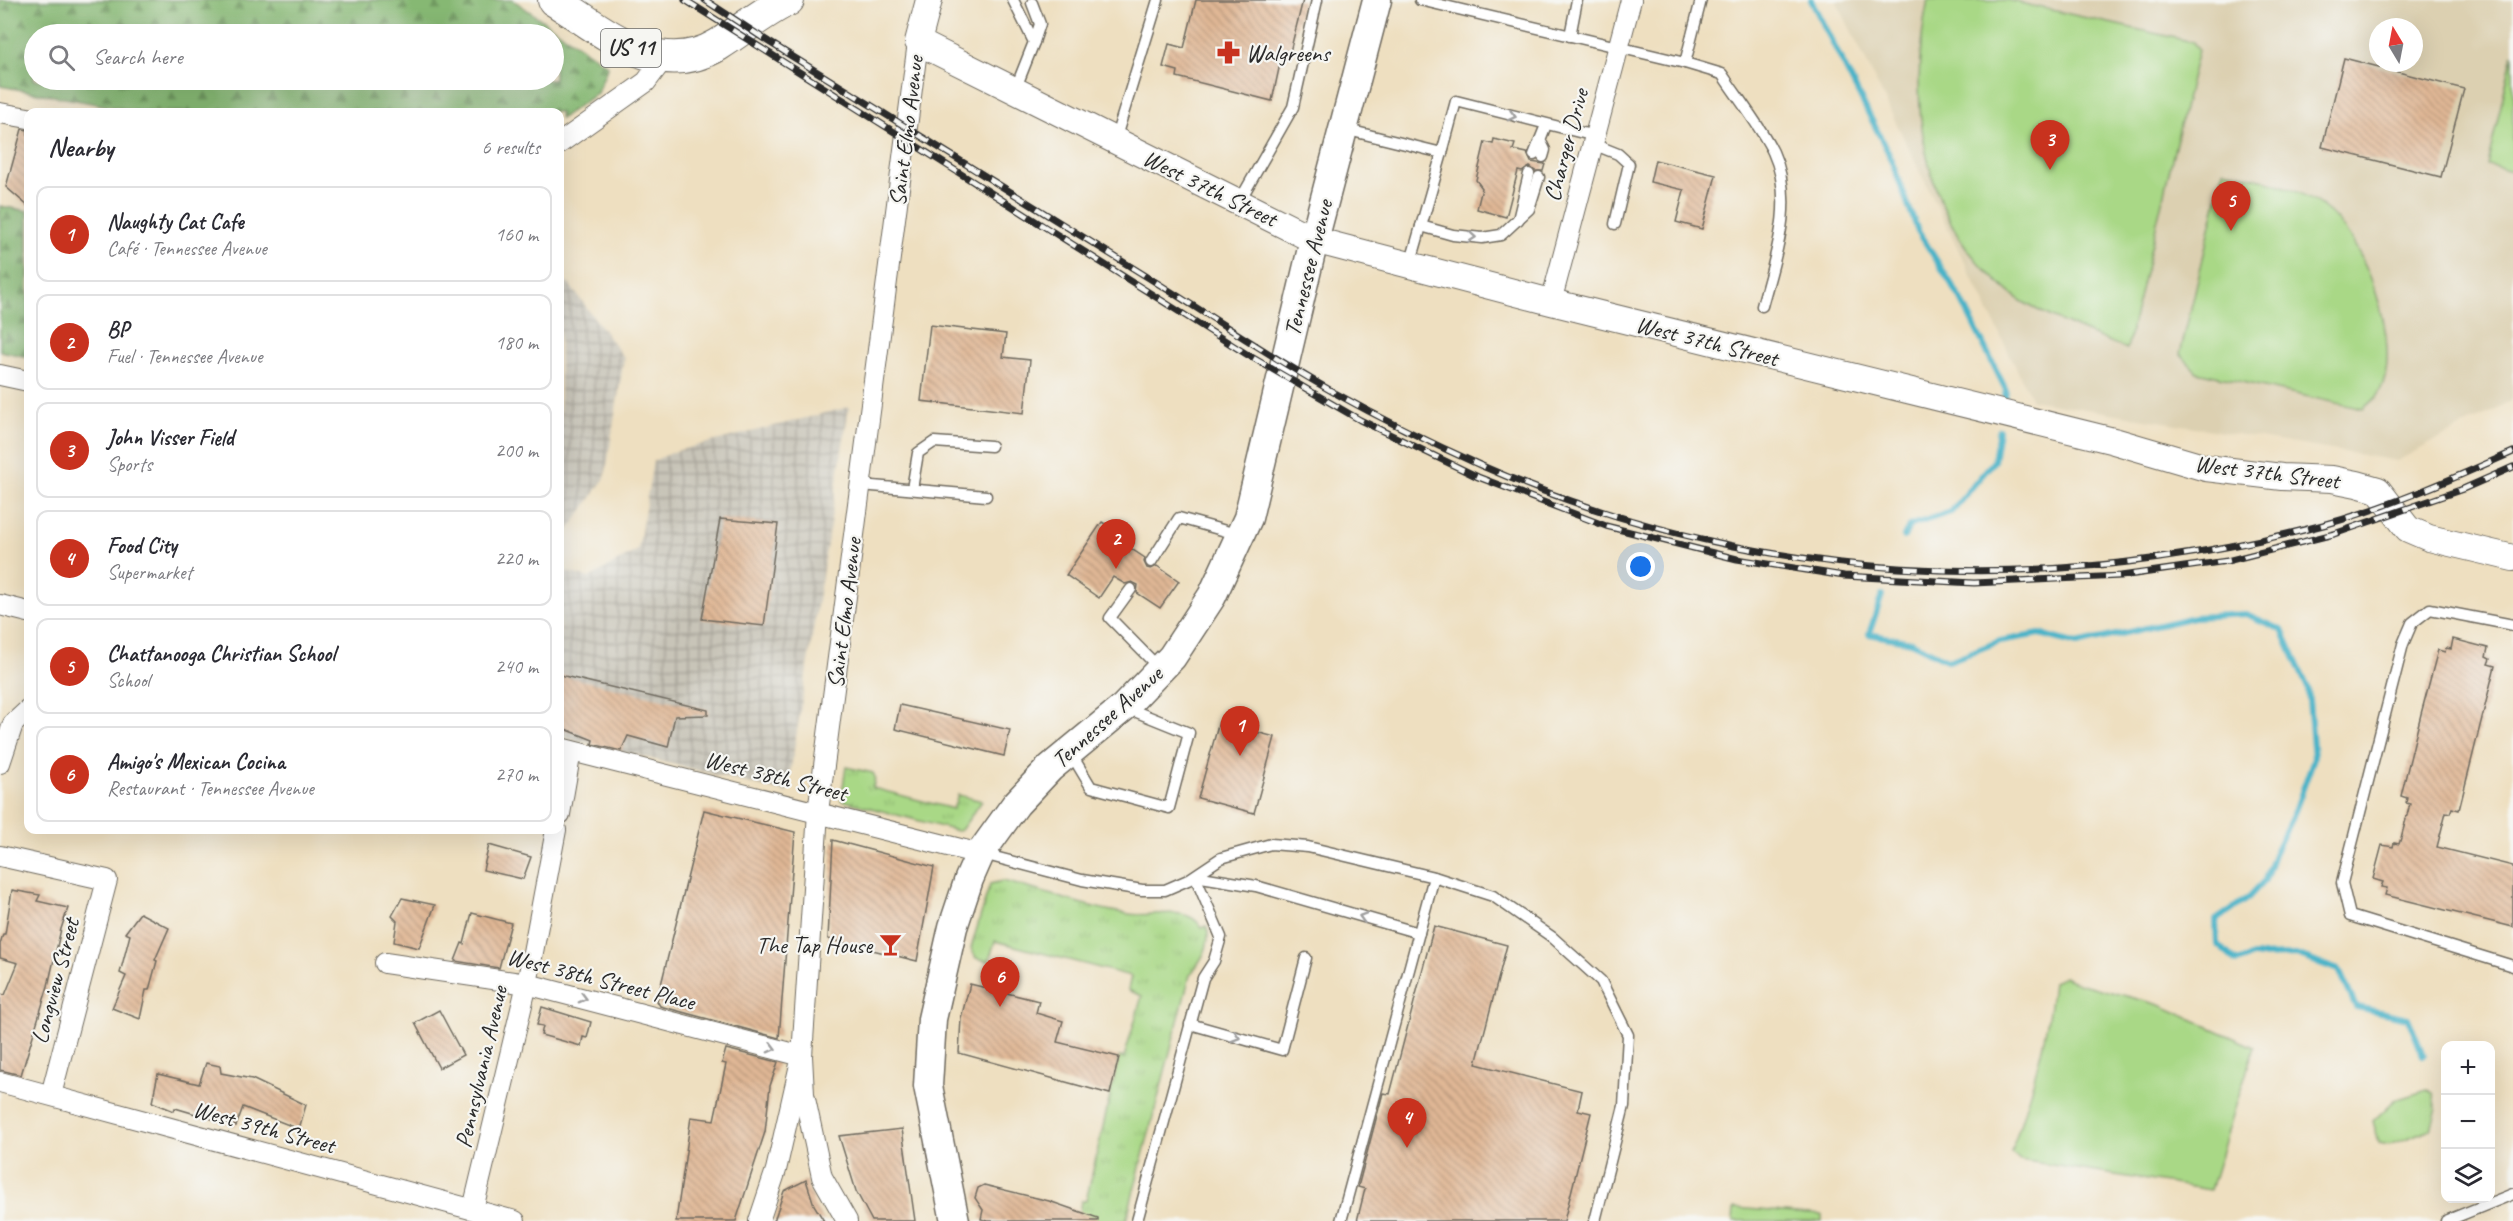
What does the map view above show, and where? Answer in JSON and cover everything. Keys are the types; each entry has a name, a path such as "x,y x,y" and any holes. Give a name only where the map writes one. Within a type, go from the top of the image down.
{"main road":[{"name":"US 11","path":"555,0 637,51 664,58 692,57 716,45 769,9 788,0"},
{"name":"Tennessee Avenue","path":"954,1221 928,1092 932,1019 953,927 980,854 1016,804 1050,768 1124,707 1172,657 1212,596 1248,518 1314,240 1377,0"}],"street":[{"name":"Saint Elmo Avenue","path":"847,1221 822,1177 804,1094 802,1056 818,812 918,42 929,0"},
{"name":"Charger Drive","path":"1551,302 1631,0"},
{"name":"West 37th Street","path":"918,42 1314,240 1551,302 2114,441 2206,468 2282,477 2332,479 2357,484 2378,490 2408,529 2428,538 2513,558"},
{"path":"564,140 646,82 664,58"},
{"path":"0,113 24,117"},
{"path":"0,375 24,380"},
{"path":"0,605 24,611"},
{"path":"0,763 13,724 24,714"},
{"path":"564,771 566,750"},
{"name":"West 38th Street","path":"566,750 980,854"},
{"name":"Pennsylvania Avenue","path":"473,1209 527,984 555,834"},
{"name":"Longview Street","path":"0,856 107,880 51,1095"},
{"name":"West 38th Street Place","path":"385,963 527,984 802,1056"},
{"path":"759,1221 776,1170 802,1056"},
{"name":"West 39th Street","path":"0,1082 515,1221"}],"lane":[{"path":"1013,0 1034,42"},
{"path":"1115,140 1158,0"},
{"path":"1239,202 1293,107 1317,0"},
{"path":"1420,0 1448,3 1722,74 1773,151 1779,172 1784,208 1783,226 1762,306"},
{"path":"1570,36 1577,0"},
{"path":"1685,63 1701,0"},
{"path":"1015,91 1040,24 1032,3"},
{"path":"1410,265 1456,101 1594,140 1618,154 1629,164 1615,224"},
{"path":"1539,156 1545,150 1540,140 1546,125"},
{"path":"1343,129 1442,153"},
{"path":"1421,226 1453,235 1482,238 1501,235 1529,209 1534,175"},
{"path":"912,489 918,453 926,446 934,442 991,446"},
{"path":"861,485 986,496"},
{"path":"1151,562 1179,518 1240,535"},
{"path":"1131,589 1110,618 1160,670"},
{"path":"2513,625 2430,609 2412,623 2403,644 2342,883 2350,916 2513,966"},
{"path":"1069,752 1091,787 1168,808 1189,733 1124,707"},
{"path":"980,854 1082,880 1142,890 1165,890 1194,876 1221,858 1271,844 1308,847 1434,877 1492,896 1552,937 1601,981 1628,1035 1624,1106 1595,1221"},
{"path":"1194,876 1256,886 1419,933"},
{"path":"1137,1221 1203,978 1214,961 1221,937 1194,876"},
{"path":"1341,1221 1434,877"},
{"path":"1190,1024 1282,1050 1306,958"},
{"path":"2446,1221 2513,1194"}],"shaded area":[{"path":"1836,0 2513,0 2513,400 2397,461 2032,400"},
{"path":"564,282 569,284 624,358 605,478 566,534 564,532"},
{"path":"849,407 787,793 564,737 564,571 589,578 638,550 653,461 676,451"}],"green space":[{"path":"0,0 513,0 548,24 24,24 24,90 564,90 564,35 608,66 597,93 564,116 564,108 118,108 0,86"},
{"path":"1928,0 2007,0 2193,42 2198,50 2127,349 2061,321 2016,298 1971,254 1951,223 1936,188 1926,152 1921,113 1919,75"},
{"path":"2513,54 2513,171 2487,165"},
{"path":"2224,170 2274,183 2311,199 2338,220 2352,241 2376,293 2387,348 2386,373 2379,393 2363,409 2197,372 2180,354"},
{"path":"0,206 24,210 24,356 0,351"},
{"path":"846,767 873,773 875,777 873,788 953,809 958,795 982,801 961,830 957,831 841,800"},
{"path":"1003,881 1114,912 1138,915 1179,914 1196,920 1202,928 1207,926 1207,947 1190,975 1126,1221 1078,1221 1081,1201 1086,1201 1119,1057 1124,1058 1142,996 1128,990 1131,976 995,941 989,961 976,958 971,948 990,884"},
{"path":"2064,977 2078,983 2160,1005 2254,1047 2210,1190 2020,1160 2011,1152 2037,1068 2047,1026 2053,982"},
{"path":"2427,1090 2433,1093 2437,1109 2431,1129 2390,1145 2379,1143 2373,1121 2395,1100"},
{"path":"1734,1208 1822,1215 1822,1221 1733,1221"}],"building":[{"name":"Walgreens","path":"1196,0 1303,0 1288,60 1281,59 1272,101 1177,77 1178,71 1163,67 1169,44 1184,48"},
{"path":"2344,58 2369,64 2369,72 2398,72 2464,89 2441,177 2322,147"},
{"path":"22,129 24,129 24,203 6,187"},
{"path":"1494,139 1515,144 1513,150 1527,153 1531,162 1545,164 1543,171 1535,171 1530,167 1522,172 1518,171 1506,217 1477,209 1482,188 1476,180 1485,142 1493,144"},
{"path":"1655,160 1716,175 1702,229 1676,222 1684,190 1650,182"},
{"path":"930,325 1006,334 1003,357 1030,360 1024,413 921,401"},
{"path":"720,519 778,524 764,626 702,619"},
{"path":"1102,522 1134,543 1130,548 1145,558 1147,568 1157,566 1179,581 1160,608 1137,593 1138,585 1132,582 1125,584 1113,577 1099,598 1066,575"},
{"path":"2453,639 2488,648 2486,657 2490,659 2488,664 2495,666 2459,810 2452,808 2450,813 2446,812 2437,847 2513,866 2513,927 2385,895 2387,888 2381,887 2383,882 2373,879 2382,845 2393,847 2394,843 2399,844 2401,838 2410,804 2406,803 2407,798 2401,796 2421,714 2438,650 2445,652 2446,648 2451,649"},
{"path":"564,676 708,710 708,715 675,716 668,747 628,736 621,751 592,744 593,740 564,729"},
{"path":"900,705 1010,730 1004,756 895,729"},
{"path":"1219,722 1275,737 1254,813 1198,798"},
{"path":"704,810 795,832 779,1038 660,1006 657,1001"},
{"path":"833,840 934,867 917,961 828,939"},
{"path":"489,845 531,857 523,879 483,870"},
{"path":"12,890 40,895 37,901 68,908 48,986 21,1075 0,1070 0,994 5,995 18,963 0,958 0,944 5,934"},
{"path":"402,898 435,905 419,948 394,942 397,921 392,916"},
{"path":"140,913 169,928 155,960 157,961 149,990 146,990 140,1019 112,1008 126,976 120,973 130,935 125,933"},
{"path":"472,913 511,923 499,968 455,961 462,943 464,944"},
{"path":"1434,926 1507,945 1476,1064 1582,1091 1578,1110 1591,1113 1564,1221 1357,1221 1365,1189 1358,1187 1383,1093 1390,1094"},
{"path":"970,984 1039,1001 1036,1013 1063,1021 1057,1042 1119,1057 1110,1094 959,1053 961,1018"},
{"path":"542,1007 591,1022 587,1038 583,1037 581,1046 541,1035 543,1026 537,1025"},
{"path":"439,1010 463,1055 439,1068 415,1023"},
{"path":"726,1049 778,1062 770,1086 765,1132 736,1221 676,1221 691,1117 714,1120 726,1064 722,1063"},
{"path":"206,1063 220,1066 221,1073 252,1079 306,1105 299,1129 243,1107 236,1126 175,1108 174,1111 152,1102 158,1074 199,1084"},
{"path":"902,1129 915,1221 872,1221 856,1191 839,1136"},
{"path":"806,1180 814,1205 824,1221 774,1221 784,1191"},
{"path":"984,1185 1049,1201 1098,1218 1098,1221 988,1221 981,1219 983,1210 975,1198 978,1188"}],"waterway":[{"path":"1811,0 1888,152 1918,231 1961,299 2006,390 2005,396"},
{"path":"1904,537 1909,526 1951,512 1994,461 1999,430"},
{"path":"1882,595 1869,634 1911,642 1949,661 2000,641 2040,634 2077,644 2194,617 2246,614 2282,630 2308,688 2314,758 2295,811 2274,854 2265,880 2248,898 2216,920 2217,944 2237,962 2253,956 2296,955 2339,970 2356,1007 2408,1018 2423,1055"}],"railway":[{"path":"685,0 1248,355 1360,420 1478,477 1606,526 1737,559 1844,576 1974,583 2121,576 2227,561 2334,534 2463,489 2513,467"},
{"path":"705,0 1310,379 1352,402 1480,465 1583,505 1687,536 1792,556 1898,568 2005,570 2112,564 2220,548 2327,524 2398,500 2513,452"}],"place":[{"name":"Walgreens","path":"1228,53"},
{"name":"John Visser Field","path":"2050,170"},
{"name":"Chattanooga Christian School","path":"2231,231"},
{"name":"BP","path":"1116,569"},
{"name":"Naughty Cat Cafe","path":"1240,756"},
{"name":"The Tap House","path":"890,945"},
{"name":"Amigo's Mexican Cocina","path":"1000,1007"},
{"name":"Food City","path":"1407,1148"}]}
